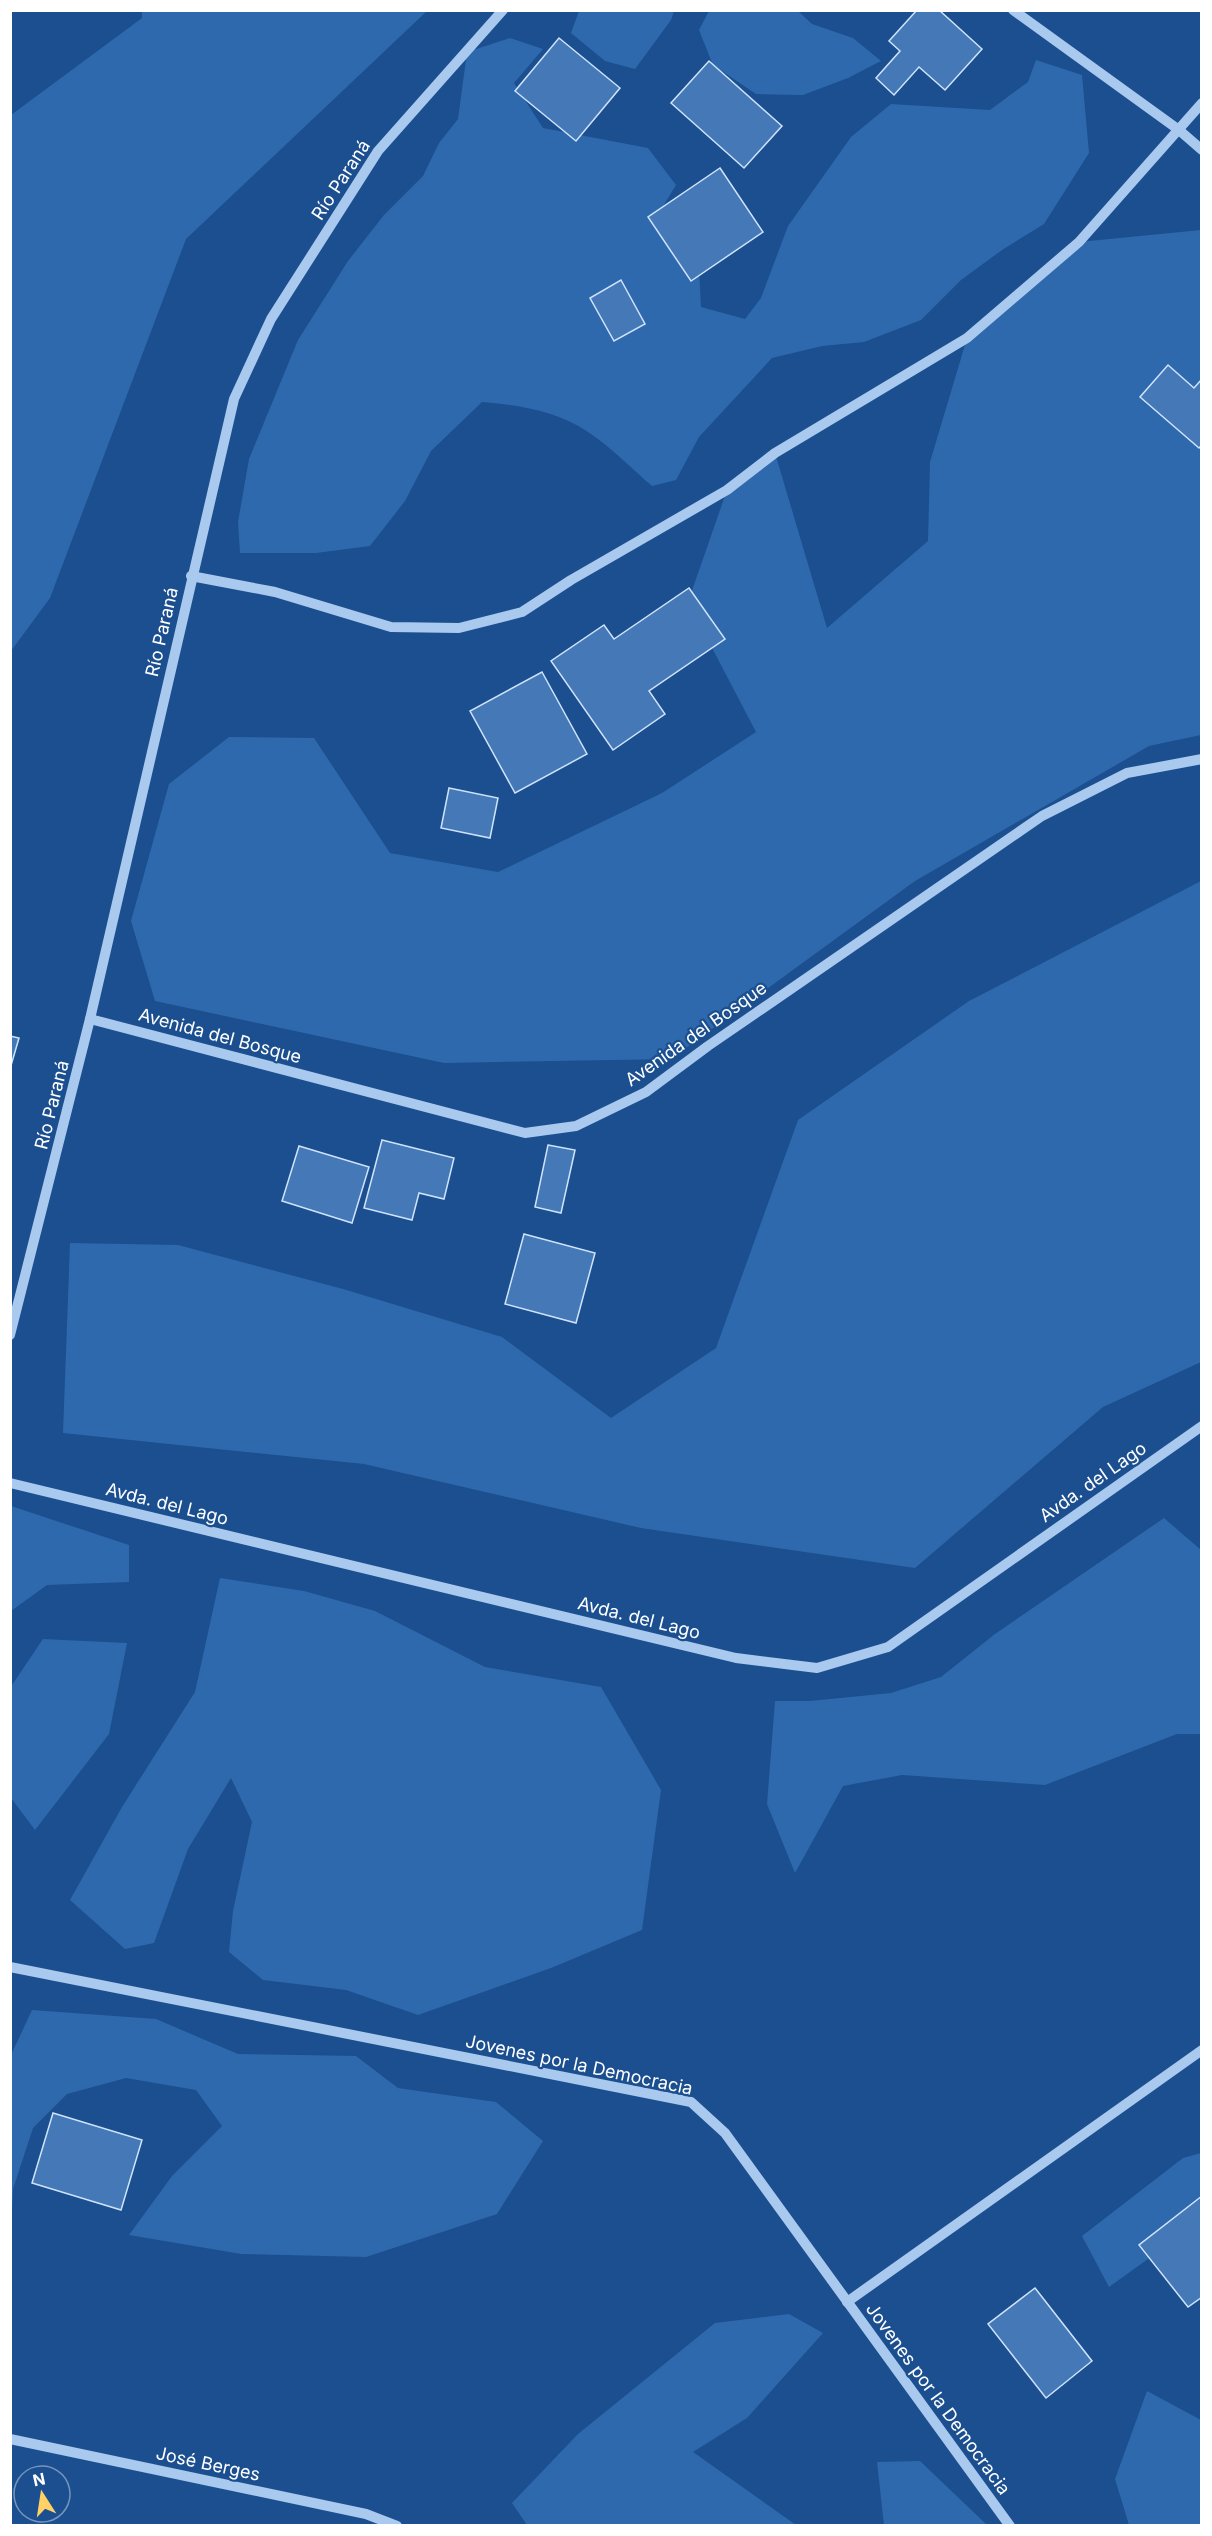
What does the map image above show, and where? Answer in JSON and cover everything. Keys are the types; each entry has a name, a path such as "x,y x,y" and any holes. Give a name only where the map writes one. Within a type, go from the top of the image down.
{"street":[{"name":"Río Paraná","path":"10,1335 90,1019 234,399 271,319 378,151 503,10"},
{"path":"1013,10 1179,130 1202,150"},
{"path":"192,576 275,592 391,627 459,628 522,612 571,580 727,490 775,453 967,338 1079,242 1202,103"},
{"name":"Avenida del Bosque","path":"90,1019 525,1133 576,1126 646,1092 708,1046 1042,816 1127,773 1202,759"},
{"name":"Avda. del Lago","path":"10,1483 736,1658 817,1668 888,1647 1202,1426"},
{"name":"Jovenes por la Democracia","path":"10,1967 691,2102 725,2133 1010,2526"},
{"path":"847,2302 1202,2050"},
{"name":"José Berges","path":"10,2439 366,2514 397,2526"}],"shaded area":[{"path":"579,10 674,11 671,20 635,69 605,61 571,33"},
{"path":"142,11 427,11 186,239 50,598 11,651 11,115 142,18"},
{"path":"709,11 798,11 812,24 853,38 881,61 848,78 803,95 756,94 713,65 699,30"},
{"path":"510,38 543,49 514,83 543,128 648,148 676,185 662,208 699,268 701,307 745,319 761,298 788,226 851,137 891,104 990,110 1028,82 1036,60 1082,75 1089,153 1044,224 1002,250 961,280 921,320 864,342 822,346 772,358 699,437 676,480 652,486 596,438 564,419 524,407 482,402 431,451 405,501 370,546 316,553 240,553 238,522 249,459 298,340 348,261 384,215 423,176 439,143 458,119 467,52"},
{"path":"1201,230 1201,735 1149,746 915,881 671,1059 444,1063 155,1001 131,921 169,784 229,737 314,738 390,853 498,872 662,793 756,732 688,602 727,490 775,453 827,628 928,541 930,462 967,338 1079,242"},
{"path":"1201,881 1201,1362 1103,1407 915,1568 641,1528 364,1464 63,1433 70,1243 178,1245 343,1289 502,1337 611,1418 716,1348 798,1120 969,1001"},
{"path":"11,1506 129,1545 129,1582 47,1585 11,1611"},
{"path":"1164,1518 1201,1550 1201,1734 1177,1734 1045,1785 902,1775 843,1786 795,1873 767,1804 775,1701 810,1701 891,1693 941,1677 995,1634"},
{"path":"220,1578 304,1591 375,1611 485,1667 601,1687 661,1790 642,1930 551,1968 418,2015 346,1990 263,1980 229,1952 233,1911 252,1822 231,1778 188,1849 154,1943 125,1949 70,1900 122,1807 195,1692"},
{"path":"43,1639 127,1643 109,1734 35,1830 11,1798 10,1688"},
{"path":"32,2010 156,2019 238,2054 356,2056 398,2088 496,2102 543,2141 497,2214 366,2257 241,2254 129,2235 172,2176 222,2126 196,2090 126,2078 67,2094 33,2128 13,2189 11,2234 11,2055"},
{"path":"1201,2153 1201,2221 1109,2287 1082,2236 1183,2158"},
{"path":"789,2314 823,2333 747,2418 693,2452 796,2525 527,2525 512,2503 578,2434 715,2323"},
{"path":"1147,2391 1201,2420 1201,2525 1129,2525 1115,2479"},
{"path":"920,2461 987,2525 884,2525 877,2462"}],"building":[{"path":"917,10 939,10 982,49 945,90 919,67 894,95 876,78 900,51 889,41"},
{"path":"559,38 620,88 576,141 515,91"},
{"path":"709,61 782,126 744,168 671,103"},
{"path":"720,168 763,232 691,281 648,217"},
{"path":"621,280 645,324 614,341 590,298"},
{"path":"1168,365 1194,388 1202,379 1202,445 1199,448 1140,397"},
{"path":"689,588 725,639 649,691 665,714 613,750 551,661 604,625 614,639"},
{"path":"542,672 587,754 515,793 470,711"},
{"path":"449,788 498,798 490,838 441,828"},
{"path":"10,1036 19,1038 10,1069"},
{"path":"382,1140 454,1158 444,1199 419,1193 412,1220 364,1208"},
{"path":"548,1145 575,1150 561,1213 535,1207"},
{"path":"299,1146 369,1167 352,1223 282,1201"},
{"path":"524,1234 595,1253 576,1323 505,1304"},
{"path":"53,2113 142,2140 121,2210 32,2183"},
{"path":"1202,2196 1202,2297 1188,2307 1139,2245"},
{"path":"1035,2288 1092,2361 1046,2398 988,2324"}]}
